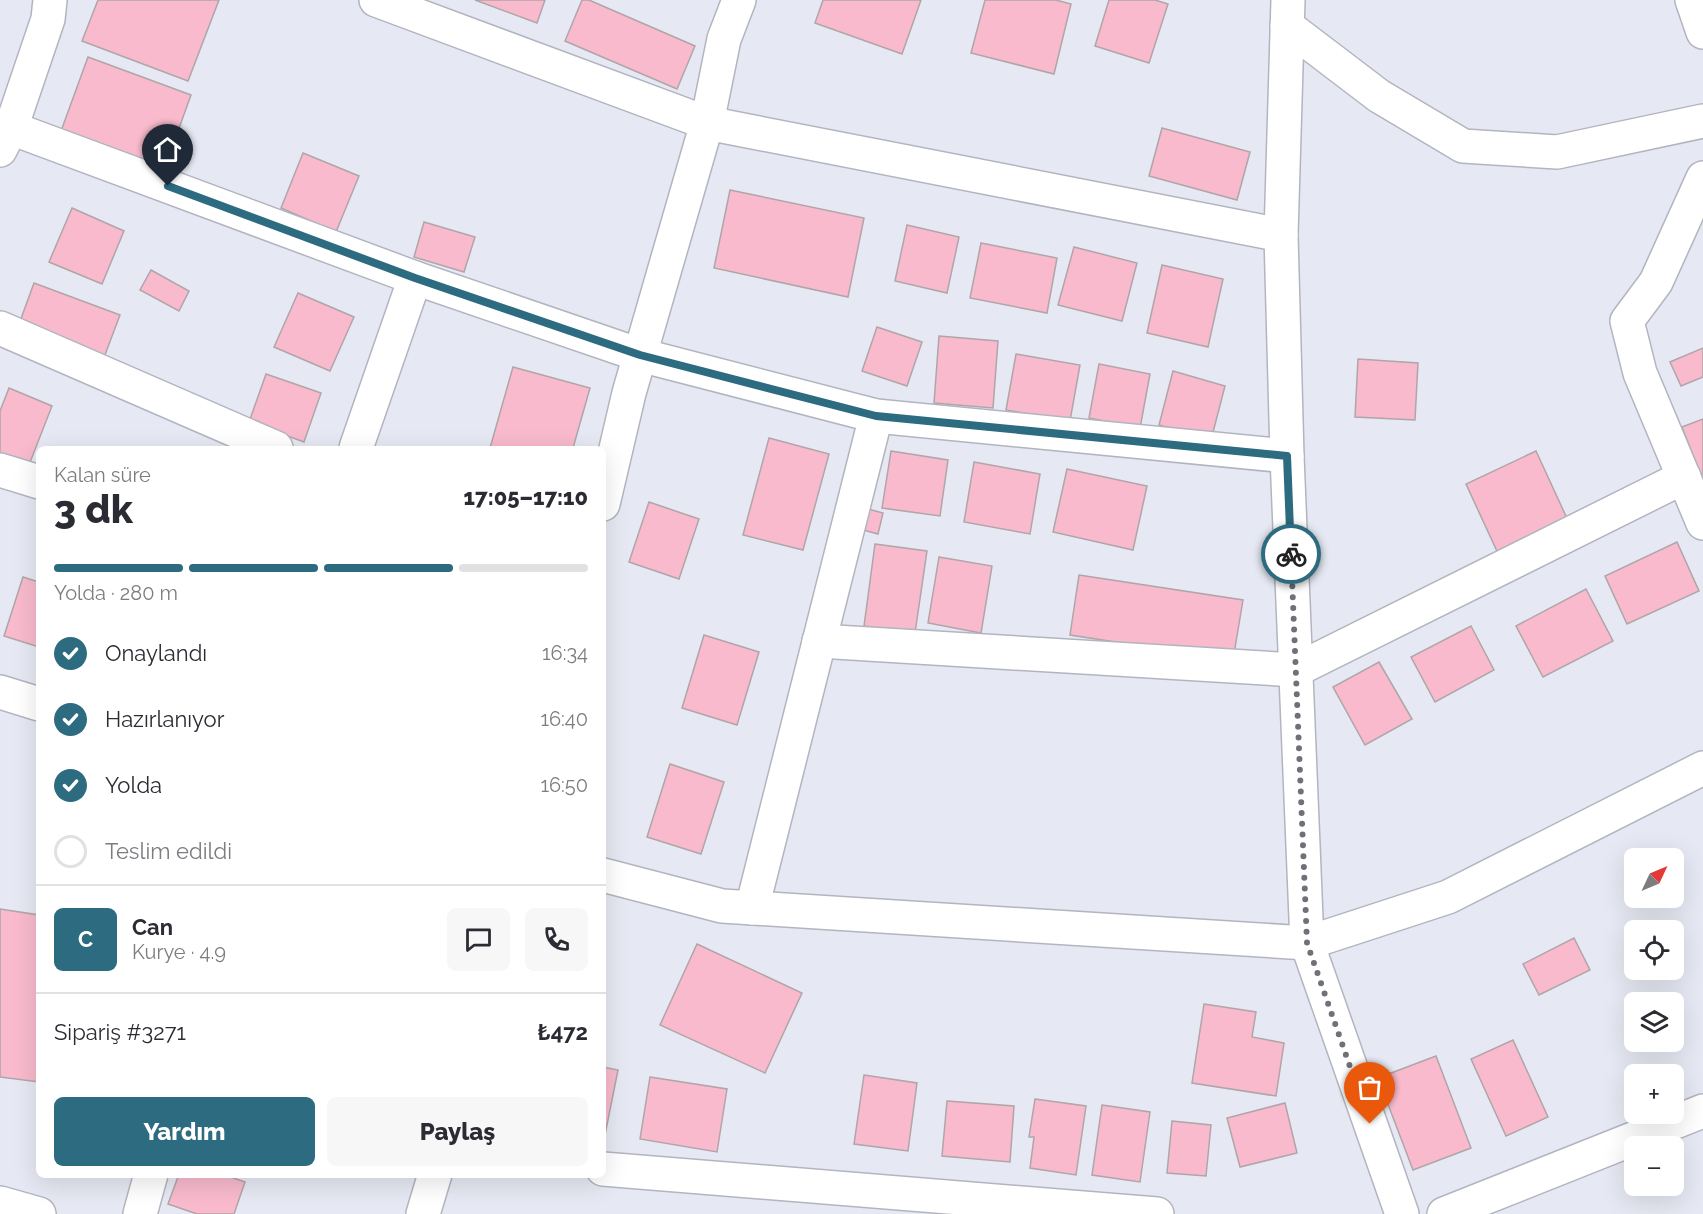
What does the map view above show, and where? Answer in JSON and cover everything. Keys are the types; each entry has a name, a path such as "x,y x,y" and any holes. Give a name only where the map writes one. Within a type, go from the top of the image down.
{"street":[{"path":"50,0 48,19 6,139 640,355 876,416 1287,456"},
{"path":"376,0 707,123 1281,235"},
{"path":"606,492 640,355 707,123 724,39 739,0"},
{"path":"1692,0 1703,32"},
{"path":"1288,13 1378,96 1462,146 1557,152 1703,121"},
{"path":"1288,13 1281,235 1287,456 1307,943 1402,1214"},
{"path":"1703,178 1656,282 1627,321 1640,373 1703,523"},
{"path":"357,446 415,278"},
{"path":"0,328 271,446"},
{"path":"752,908 876,416"},
{"path":"0,470 36,481"},
{"path":"819,641 1296,670 1684,477"},
{"path":"0,692 36,703"},
{"path":"606,876 722,906 1307,943 1448,897 1703,768"},
{"path":"1444,1214 1703,1111"},
{"path":"606,1169 1157,1214"},
{"path":"140,1214 150,1178"},
{"path":"423,1214 434,1178"},
{"path":"0,1203 39,1214"}],"building":[{"path":"98,0 219,0 188,81 82,41"},
{"path":"475,0 545,0 537,23"},
{"path":"582,0 589,0 695,46 677,89 565,41"},
{"path":"823,0 921,0 902,54 815,23"},
{"path":"985,0 1056,0 1071,4 1054,74 971,53"},
{"path":"1109,0 1155,0 1168,4 1149,63 1095,46"},
{"path":"88,57 191,95 164,170 61,131"},
{"path":"1162,128 1250,152 1237,200 1149,176"},
{"path":"303,153 359,176 336,232 281,208"},
{"path":"730,190 864,218 848,297 714,268"},
{"path":"72,208 124,231 102,284 49,262"},
{"path":"424,222 475,237 464,272 414,257"},
{"path":"907,225 959,237 947,293 895,281"},
{"path":"981,243 1057,258 1047,313 970,298"},
{"path":"1074,247 1137,263 1122,321 1058,305"},
{"path":"1162,265 1223,279 1208,347 1147,333"},
{"path":"151,270 189,291 179,311 140,290"},
{"path":"34,283 120,315 100,368 15,335"},
{"path":"298,293 354,317 330,371 274,347"},
{"path":"877,327 922,342 907,386 862,371"},
{"path":"939,336 998,341 993,408 934,403"},
{"path":"1703,348 1703,377 1681,386 1670,362"},
{"path":"1016,354 1080,365 1070,421 1006,410"},
{"path":"1358,359 1418,363 1415,420 1355,417"},
{"path":"1099,364 1150,374 1140,428 1089,418"},
{"path":"513,367 590,388 574,446 491,446"},
{"path":"1173,371 1225,386 1211,440 1159,425"},
{"path":"266,374 321,393 304,442 249,422"},
{"path":"9,388 52,406 27,470 0,459 0,411"},
{"path":"1703,419 1703,481 1682,427"},
{"path":"769,438 829,454 803,550 743,535"},
{"path":"891,451 948,460 940,516 882,508"},
{"path":"1536,451 1571,527 1501,560 1466,484"},
{"path":"974,462 1040,474 1030,534 964,522"},
{"path":"1067,469 1147,486 1133,550 1053,532"},
{"path":"649,502 699,519 679,579 629,562"},
{"path":"861,507 883,513 878,534 856,528"},
{"path":"1677,542 1699,591 1627,624 1605,576"},
{"path":"875,544 927,551 915,633 864,626"},
{"path":"939,557 992,566 981,633 928,623"},
{"path":"1079,575 1243,600 1233,660 1070,635"},
{"path":"23,577 36,581 36,646 4,636"},
{"path":"1586,589 1613,641 1543,677 1516,626"},
{"path":"1471,626 1494,670 1435,702 1411,657"},
{"path":"704,635 759,652 737,725 682,708"},
{"path":"1379,662 1412,719 1365,745 1333,687"},
{"path":"670,764 724,782 701,854 647,837"},
{"path":"0,909 36,915 36,1082 0,1077"},
{"path":"1574,938 1590,970 1539,995 1523,964"},
{"path":"697,944 802,993 765,1073 660,1025"},
{"path":"1204,1004 1256,1012 1252,1037 1284,1043 1276,1096 1192,1083"},
{"path":"1513,1040 1548,1117 1506,1136 1471,1059"},
{"path":"1436,1056 1471,1148 1413,1170 1378,1078"},
{"path":"606,1068 618,1070 606,1130"},
{"path":"864,1075 917,1083 908,1151 854,1144"},
{"path":"650,1077 727,1089 717,1152 640,1139"},
{"path":"1035,1099 1086,1106 1076,1175 1030,1168 1034,1137 1029,1137"},
{"path":"947,1101 1014,1106 1010,1162 942,1156"},
{"path":"1285,1103 1297,1153 1240,1167 1227,1118"},
{"path":"1102,1105 1150,1112 1140,1182 1092,1175"},
{"path":"1172,1121 1211,1125 1206,1176 1167,1173"},
{"path":"178,1178 234,1178 245,1182 234,1214 197,1214 168,1204"}],"way so far":[{"path":"1291,554 1307,943 1370,1124"}],"route":[{"path":"168,186 415,278 640,355 876,416 1287,456 1291,554"}]}
